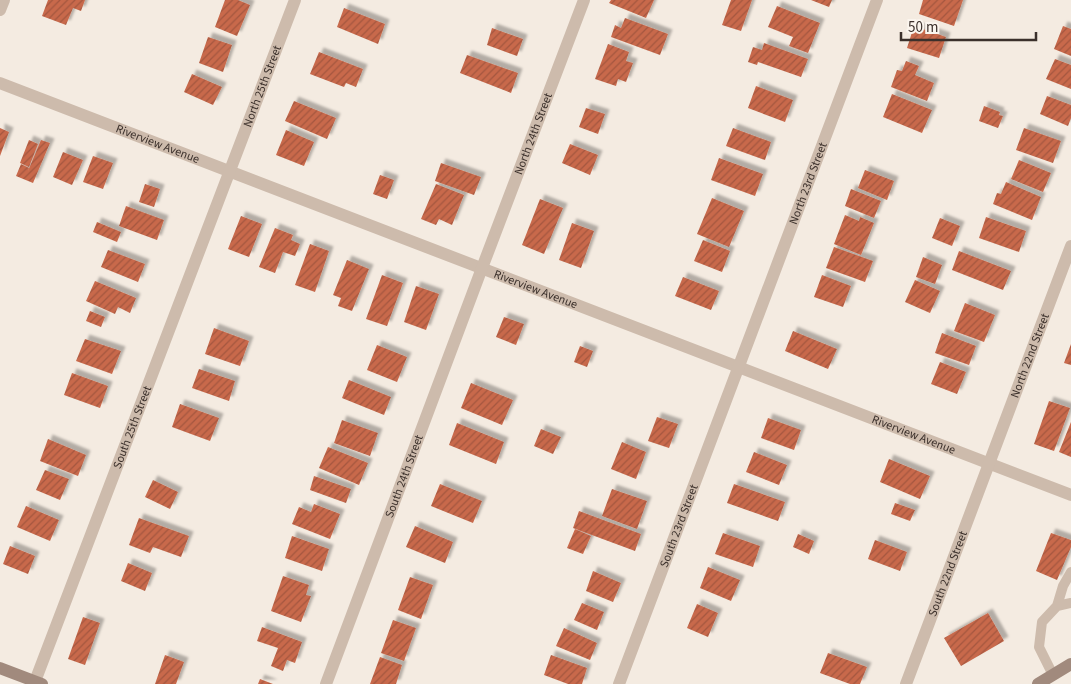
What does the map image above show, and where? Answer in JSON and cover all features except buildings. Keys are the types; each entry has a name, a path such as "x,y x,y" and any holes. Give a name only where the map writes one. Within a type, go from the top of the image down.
{"main road":[{"path":"1038,684 1071,664"},
{"path":"0,668 37,683"}],"street":[{"path":"0,10 4,0"},
{"name":"North 25th Street","path":"230,171 295,0"},
{"name":"North 24th Street","path":"482,268 584,0"},
{"name":"North 23rd Street","path":"738,368 877,0"},
{"name":"Riverview Avenue","path":"0,83 1071,495"},
{"name":"South 25th Street","path":"37,683 230,171"},
{"name":"North 22nd Street","path":"989,464 1071,246"},
{"name":"South 24th Street","path":"326,684 482,268"},
{"name":"South 23rd Street","path":"619,684 738,368"},
{"name":"South 22nd Street","path":"906,684 989,464"}],"lane":[{"path":"1053,675 1039,647 1042,622 1057,606 1063,586 1071,572"},
{"path":"1057,606 1071,603"}]}
